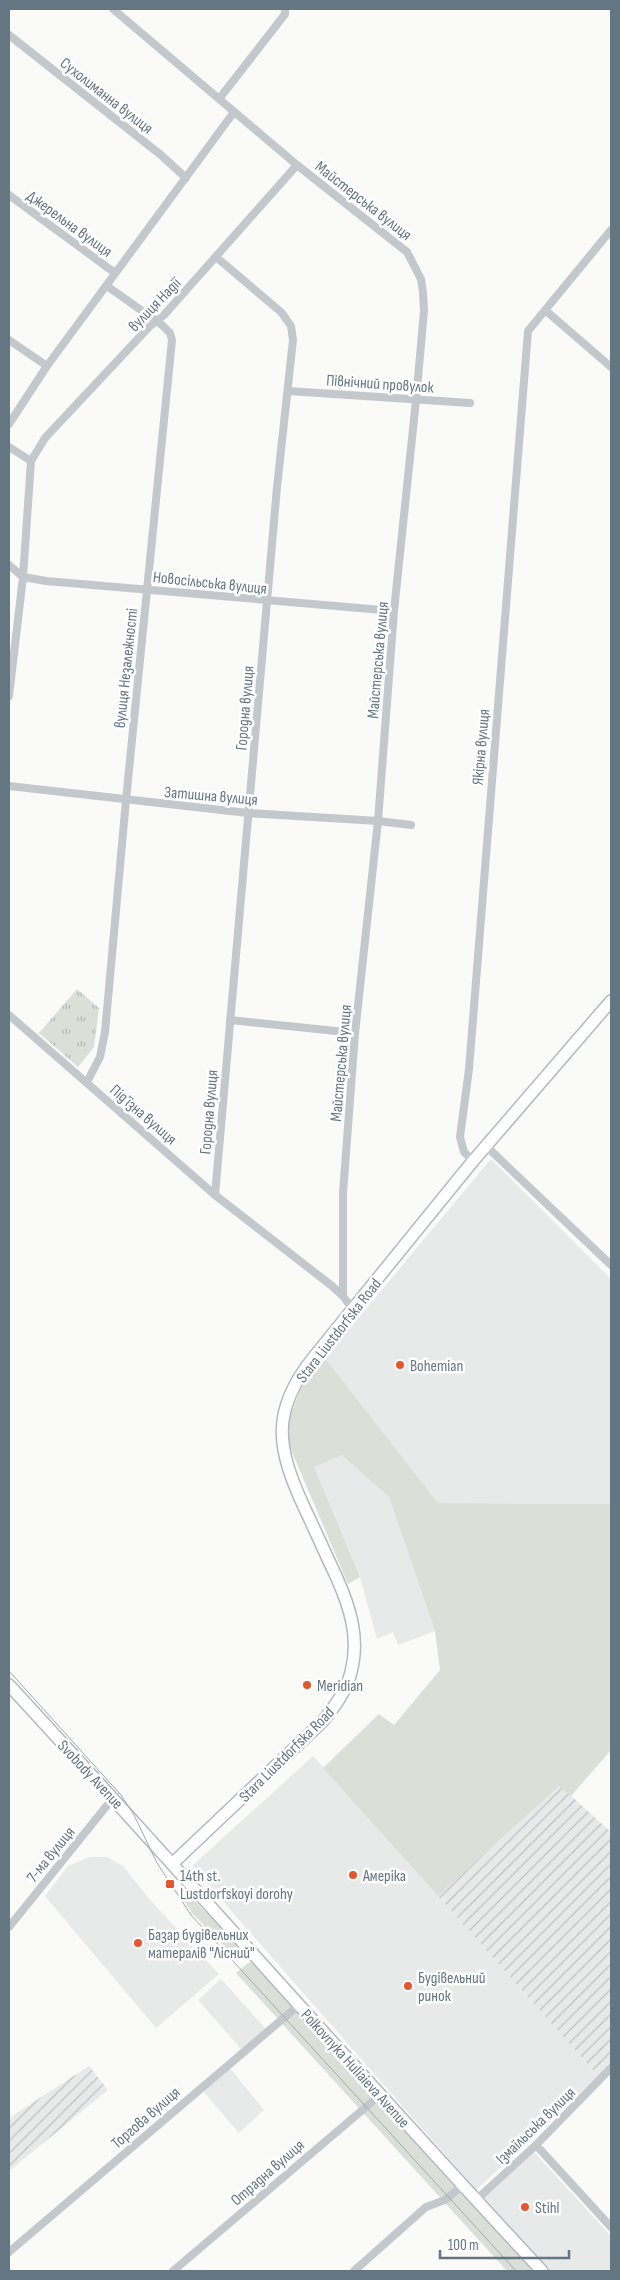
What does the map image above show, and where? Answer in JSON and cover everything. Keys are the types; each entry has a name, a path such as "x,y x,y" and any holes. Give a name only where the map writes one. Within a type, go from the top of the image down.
{"main road":[{"name":"Stara Liustdorfska Road","path":"172,1864 323,1721 336,1705 351,1674 356,1643 349,1610 287,1467 282,1439 286,1406 296,1382 486,1146 611,1000"},
{"name":"Svobody Avenue","path":"9,1685 114,1798 172,1864"},
{"name":"Polkovnyka Huliaieva Avenue","path":"172,1864 462,2186 542,2271"}],"street":[{"name":"Майстерська вулиця","path":"113,9 296,165 408,252 421,279 424,311 394,612 378,821 355,1033 343,1193 343,1296"},
{"path":"220,99 285,14 285,9"},
{"name":"Сухолиманна вулиця","path":"9,35 139,138 186,178"},
{"path":"9,424 47,366 234,112"},
{"name":"вулиця Надії","path":"31,462 45,438 150,327 158,322 296,165"},
{"name":"Джерельна вулиця","path":"9,195 115,272"},
{"path":"610,236 544,310 611,367"},
{"name":"Городна вулиця","path":"215,1195 277,486 293,340 287,319 216,257"},
{"name":"вулиця Незалежності","path":"87,1082 100,1057 105,1032 126,800 172,347 170,333 158,322 107,286"},
{"name":"Якірна вулиця","path":"473,1162 464,1152 460,1137 468,1069 528,330 544,310"},
{"path":"9,340 47,366"},
{"name":"Північний провулок","path":"288,390 470,404"},
{"path":"9,447 31,462 23,577 9,696"},
{"path":"9,565 23,577"},
{"name":"Новосільська вулиця","path":"23,577 147,588 268,602 394,612"},
{"name":"Затишна вулиця","path":"9,786 248,813 378,821 411,825"},
{"name":"Підʼїзна вулиця","path":"9,1015 215,1195 343,1296 353,1310"},
{"path":"230,1020 355,1033"},
{"path":"486,1146 611,1265"},
{"name":"7-ма вулиця","path":"9,1927 114,1798"},
{"name":"Торгова вулиця","path":"9,2252 300,2005"},
{"name":"Ізмаїльська вулиця","path":"476,2200 536,2145 611,2068"},
{"name":"Отрадна вулиця","path":"173,2271 380,2095"},
{"path":"536,2145 611,2227"},
{"path":"354,2271 426,2207 444,2200 462,2186"}],"shaded area":[{"path":"491,1159 611,1279 611,1504 438,1503 325,1358"},
{"path":"342,1454 389,1497 435,1631 398,1645 393,1632 377,1639 360,1577 314,1467"},
{"name":"Будівельний ринок","path":"313,1756 599,2077 476,2190 192,1866"},
{"path":"559,1785 611,1832 611,2065 599,2077 438,1896"},
{"name":"Базар будівельних матералів \"Лісний\"","path":"90,1857 107,1857 123,1866 150,1900 219,1974 156,2028 45,1896 68,1866"},
{"path":"221,1979 266,2029 241,2049 198,2000"},
{"path":"89,2066 108,2090 9,2171 9,2118"},
{"path":"229,2067 264,2110 239,2133 204,2092"},
{"path":"533,2151 611,2236 611,2271 549,2271 482,2198"}],"green space":[{"path":"77,989 99,1008 94,1047 78,1067 39,1033"},
{"path":"325,1358 438,1503 611,1504 611,1750 571,1796 559,1786 438,1896 323,1768 379,1714 394,1725 440,1670 435,1631 389,1497 342,1455 314,1467 360,1577 348,1584 289,1445 289,1419 301,1388"},
{"path":"183,1891 241,1949 238,1956 235,1958 193,1914 178,1892"},
{"path":"253,1962 537,2271 507,2271 236,1973 248,1963"}],"tram line":[{"path":"9,1671 121,1795 134,1815 157,1863 191,1915 516,2271"}],"place":[{"name":"Bohemian","path":"400,1365"},
{"name":"Meridian","path":"307,1685"},
{"name":"Амеріка","path":"353,1875"},
{"name":"14th st. Lustdorfskoyi dorohy","path":"170,1884"},
{"name":"Базар будівельних матералів \"Лісний\"","path":"138,1943"},
{"name":"Будівельний ринок","path":"408,1986"},
{"name":"Stihl","path":"525,2207"}]}
